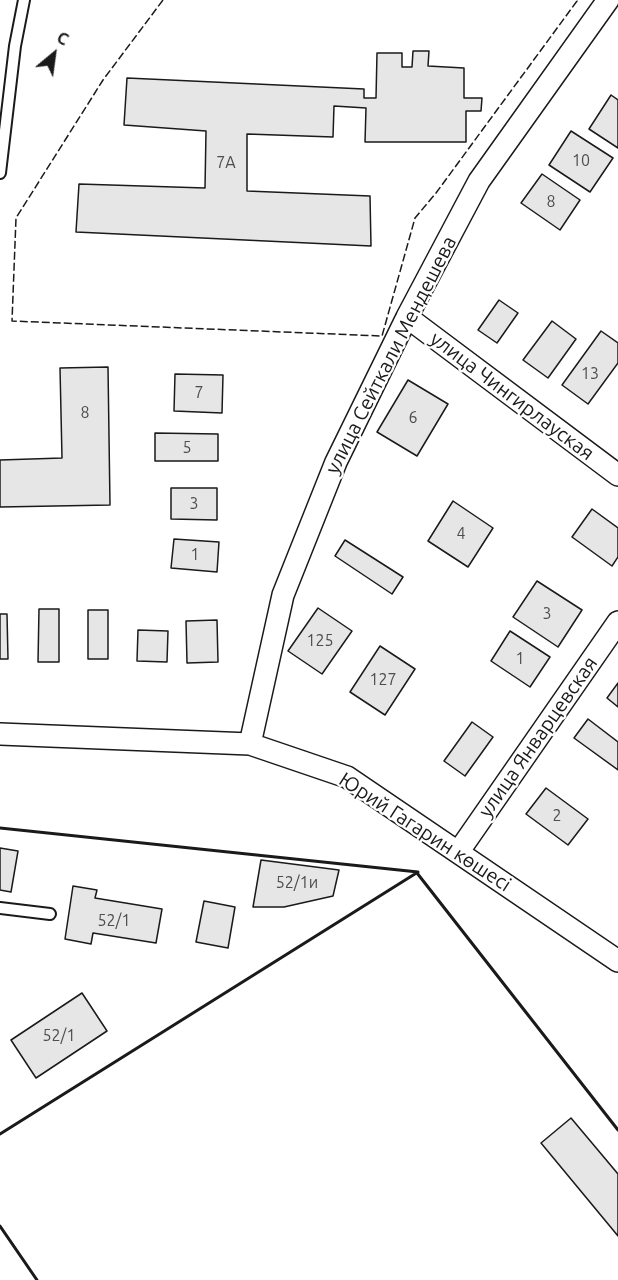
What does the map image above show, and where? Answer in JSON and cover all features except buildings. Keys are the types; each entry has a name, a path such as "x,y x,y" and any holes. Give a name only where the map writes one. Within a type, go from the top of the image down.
{"street":[{"name":"улица Сейткали Мендешева","path":"250,744 283,595 336,462 407,317 479,181 608,0"},
{"name":"улица Чингирлауская","path":"407,317 618,475"},
{"name":"улица Январцевская","path":"459,851 618,622"},
{"name":"Юрий Гагарин көшесі","path":"0,734 250,744 347,777 618,961"}],"lane":[{"path":"0,173 15,46 24,0"},
{"path":"0,908 50,914"}],"fence":[{"path":"163,0 103,80 16,218 12,321 382,336 415,218 436,193 577,1 575,0"}],"wall":[{"path":"0,828 418,872 0,1134"},
{"path":"417,873 618,1130"},
{"path":"0,1226 37,1280"}]}
